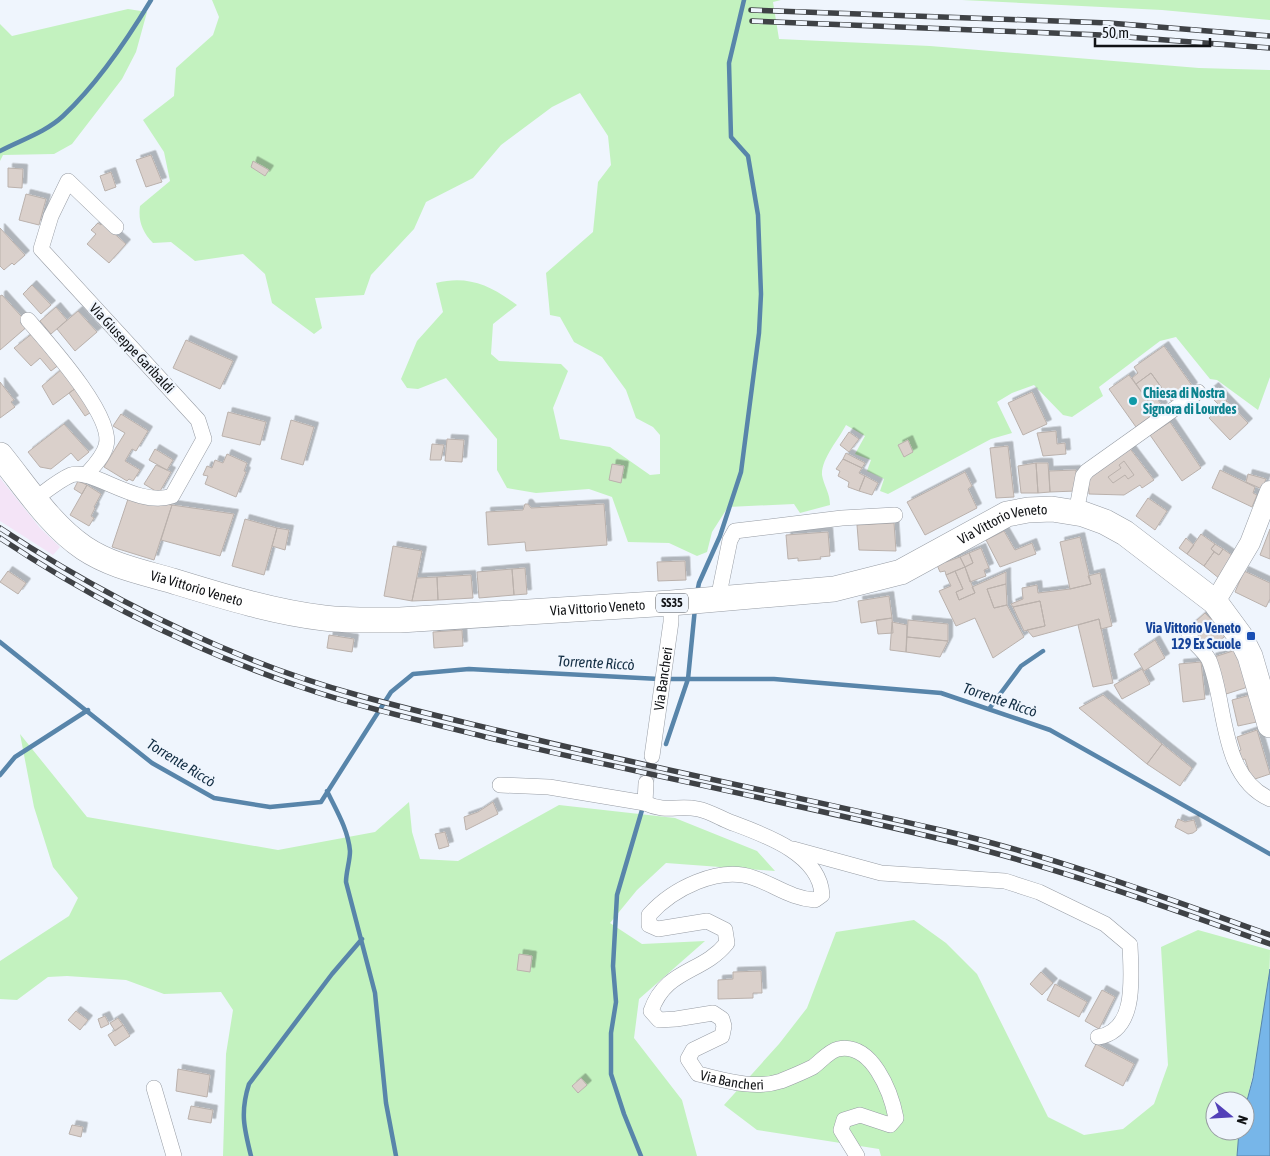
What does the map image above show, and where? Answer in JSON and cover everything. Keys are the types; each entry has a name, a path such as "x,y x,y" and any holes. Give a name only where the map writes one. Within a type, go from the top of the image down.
{"main road":[{"name":"Via Vittorio Veneto","path":"0,455 57,525 83,547 99,557 129,568 217,594 296,613 357,620 671,612 718,599 834,589 857,585 901,572 1007,514 1028,510 1052,509 1076,513 1105,522 1125,533 1215,602 1240,636 1250,656 1270,725"}],"street":[{"name":"Via Giuseppe Garibaldi","path":"86,474 142,497 164,499 172,496 204,439 198,420 41,250 51,216 68,181 116,227"},
{"path":"28,320 69,367 103,422 107,445 97,463 86,474 72,474 35,498"},
{"path":"1076,513 1083,476 1086,471 1198,392"},
{"path":"1215,602 1250,543 1270,491"},
{"path":"718,599 730,540 735,531 842,518 895,515"},
{"name":"Via Bancheri","path":"652,756 671,612"},
{"path":"1189,637 1208,659 1237,768 1260,793 1270,799"},
{"path":"645,803 646,783"},
{"name":"Via Bancheri","path":"500,786 549,787 645,803 658,809 697,809 789,847 811,869 821,885 822,895 815,900 797,898 751,876 718,874 658,904 649,915 649,925 658,929 707,921 725,930 728,943 716,956 672,979 654,1001 651,1011 659,1020 713,1013 722,1020 724,1026 722,1036 694,1050 688,1059 698,1074 741,1084 780,1081 813,1066 837,1049 853,1050 870,1060 892,1099 896,1118 890,1126 860,1115 844,1120 841,1130 857,1156"},
{"path":"789,847 827,860 881,873 1005,881 1039,892 1106,924 1130,945 1132,984 1127,1010 1121,1024 1108,1036 1098,1037"},
{"path":"154,1088 174,1156"}],"shaded area":[{"path":"0,478 40,528 60,547 53,555 0,521"}],"green space":[{"path":"212,0 781,0 773,2 779,39 930,46 1199,68 1270,70 1270,377 1258,410 1217,380 1210,379 1176,337 1160,341 1099,387 1103,396 1072,417 1063,415 1034,385 1012,393 997,402 1012,433 991,439 888,494 880,491 884,479 867,471 871,460 855,454 865,436 846,425 827,456 822,469 830,505 800,513 794,504 728,507 712,532 707,552 697,556 669,543 628,542 612,497 589,489 536,493 507,488 497,470 497,439 446,378 418,389 407,388 401,379 417,341 443,312 436,283 459,280 479,284 498,292 517,305 493,324 491,354 499,361 561,364 568,371 553,408 560,439 610,447 650,475 660,474 660,435 653,427 636,418 626,390 602,357 574,342 560,317 550,315 546,273 593,232 598,182 611,165 608,136 580,93 552,107 501,145 473,178 426,202 414,229 371,275 364,295 315,298 322,328 314,334 272,303 265,274 243,254 195,261 171,242 153,243 146,235 142,226 140,206 170,181 164,152 143,120 174,96 176,68 213,35 219,17"},
{"path":"962,0 1270,0 1270,20 1162,10"},
{"path":"128,9 147,12 136,52 122,79 72,144 54,154 3,155 0,161 0,24 12,36"},
{"path":"20,734 87,817 278,850 375,832 409,802 412,832 420,859 458,861 559,805 675,818 757,851 775,871 666,863 637,890 610,923 642,944 705,941 639,999 634,1038 682,1100 697,1156 223,1156 226,1054 233,1010 221,992 164,994 126,980 67,976 48,977 17,1000 0,999 0,961 69,916 78,898 53,867 34,807"},
{"path":"914,920 946,943 977,974 1048,1117 1084,1135 1123,1129 1154,1104 1168,1065 1161,947 1198,930 1270,950 1265,1009 1249,1091 1205,1091 1205,1141 1238,1141 1237,1156 881,1156 879,1149 757,1130 724,1105 779,1044 807,1008 836,932"}],"water":[{"path":"1270,969 1270,1156 1237,1156 1238,1141 1255,1141 1255,1091 1250,1091"}],"building":[{"path":"151,155 162,182 146,187 136,160"},
{"path":"253,161 269,170 265,176 251,167"},
{"path":"8,168 23,169 22,188 8,187"},
{"path":"111,172 116,187 105,191 100,176"},
{"path":"26,194 46,199 39,225 19,220"},
{"path":"98,223 101,225 102,223 126,244 109,263 87,244 96,234 91,230"},
{"path":"0,228 25,255 14,265 12,263 4,270 0,266"},
{"path":"32,285 51,305 41,314 23,294"},
{"path":"2,295 29,325 0,350 0,296"},
{"path":"56,307 67,320 51,334 40,321"},
{"path":"78,311 97,332 75,351 57,329"},
{"path":"33,333 60,364 51,371 40,358 31,366 14,348"},
{"path":"186,340 233,361 220,389 173,368"},
{"path":"1164,346 1193,387 1172,402 1151,373 1136,384 1132,378 1138,373 1134,367"},
{"path":"62,369 76,388 53,405 42,386"},
{"path":"1151,373 1166,394 1158,400 1163,407 1156,412 1136,384"},
{"name":"Chiesa di Nostra Signora di Lourdes","path":"1129,375 1156,412 1136,427 1109,389"},
{"path":"0,382 14,400 11,402 15,407 0,418"},
{"path":"1214,387 1227,401 1221,407 1207,393"},
{"path":"76,388 93,411 85,416 69,393"},
{"path":"1032,392 1047,424 1023,435 1008,403"},
{"path":"1227,401 1248,423 1230,440 1209,418"},
{"path":"228,412 266,422 260,445 222,436"},
{"path":"121,414 148,431 136,451 132,449 125,461 140,470 133,481 129,479 127,481 104,467 125,433 113,426"},
{"path":"291,420 314,427 303,465 281,459"},
{"path":"1170,422 1201,468 1182,481 1150,435"},
{"path":"64,424 89,452 78,461 71,453 51,469 40,467 28,452"},
{"path":"1056,431 1057,444 1065,443 1066,454 1043,456 1037,433"},
{"path":"849,432 859,439 849,452 840,445"},
{"path":"447,439 464,440 462,462 445,461"},
{"path":"908,440 913,452 904,457 898,445"},
{"path":"432,444 444,445 441,460 430,460"},
{"path":"1008,446 1014,497 996,498 990,448"},
{"path":"1128,446 1154,480 1142,488 1140,485 1124,495 1089,494 1088,477"},
{"path":"155,449 173,460 167,470 149,460"},
{"path":"846,453 865,463 862,468 843,459"},
{"path":"227,454 247,463 244,471 246,472 236,497 205,484 208,476 203,475 207,466 212,468 215,460 223,463"},
{"path":"843,459 862,468 859,473 865,476 859,491 848,487 849,482 838,476 840,471 836,469"},
{"path":"1124,461 1134,475 1128,479 1125,475 1113,483 1108,477 1121,468 1119,465"},
{"path":"1036,463 1038,493 1021,493 1018,466"},
{"path":"1036,463 1048,463 1050,492 1038,493"},
{"path":"612,464 624,466 621,483 609,480"},
{"path":"156,465 171,472 159,493 144,484"},
{"path":"1076,470 1076,491 1050,492 1049,471"},
{"path":"1220,470 1255,487 1253,493 1257,495 1252,507 1212,488"},
{"path":"965,472 972,486 968,489 977,508 925,535 907,502"},
{"path":"1248,474 1266,479 1262,489 1246,482"},
{"path":"865,476 878,483 872,495 859,491"},
{"path":"78,481 87,485 82,494 74,489"},
{"path":"87,485 101,494 94,507 91,516 94,518 89,526 70,515"},
{"path":"1148,498 1167,511 1155,530 1136,516"},
{"path":"128,499 172,505 154,560 112,547"},
{"path":"525,504 528,504 531,508 604,504 607,545 526,551 525,542 488,545 486,512 523,510"},
{"path":"172,505 234,514 220,556 161,540"},
{"path":"245,519 277,528 264,575 232,566"},
{"path":"894,523 896,551 859,550 857,525"},
{"path":"277,528 289,530 285,550 272,546"},
{"path":"1270,529 1270,559 1260,555"},
{"path":"1004,531 1015,550 1032,543 1036,554 1000,567 986,540"},
{"path":"828,532 830,556 820,557 821,559 798,561 798,558 788,559 786,535"},
{"path":"1201,534 1215,544 1211,549 1214,552 1204,566 1187,554"},
{"path":"1080,537 1091,584 1070,589 1060,542"},
{"path":"1186,538 1194,545 1187,554 1179,548"},
{"path":"1215,544 1223,549 1219,555 1211,549"},
{"path":"393,546 422,551 412,601 384,596"},
{"path":"981,548 989,568 984,570 986,576 970,582 965,567 973,563 969,553"},
{"path":"1223,549 1236,558 1220,579 1204,566 1214,552 1219,555"},
{"path":"969,553 973,563 965,567 960,557"},
{"path":"960,557 965,567 946,575 945,571 940,572 937,565 945,560 946,562"},
{"path":"685,561 686,580 658,581 657,562"},
{"path":"965,567 975,593 959,600 956,592 963,589 955,571"},
{"path":"525,568 527,594 514,595 512,569"},
{"path":"512,569 514,595 479,598 477,572"},
{"path":"8,571 26,583 18,594 0,582"},
{"path":"955,571 963,589 956,592 959,600 975,593 972,587 1006,572 1006,584 987,589 994,608 1007,605 1024,637 993,658 975,618 956,626 939,591 951,586 946,575"},
{"path":"1244,571 1270,583 1270,599 1266,607 1235,592"},
{"path":"1100,573 1112,626 1101,629 1099,619 1033,637 1027,630 1045,626 1040,601 1013,607 1011,604 1023,599 1022,588 1037,585 1038,593 1070,589 1091,584 1088,576"},
{"path":"471,575 473,598 438,600 437,577"},
{"path":"437,577 438,600 412,601 417,578"},
{"path":"1006,584 1007,605 994,608 987,589"},
{"path":"889,596 892,618 861,623 858,601"},
{"path":"1040,601 1045,626 1024,631 1013,607"},
{"path":"1205,613 1226,635 1209,651 1188,628"},
{"path":"892,618 893,633 878,634 876,620"},
{"path":"1099,619 1113,683 1093,687 1078,625"},
{"path":"908,620 948,624 948,641 907,637"},
{"path":"892,622 907,625 906,652 890,650"},
{"path":"462,630 463,646 434,648 433,632"},
{"path":"329,635 354,639 352,652 327,648"},
{"path":"907,637 948,641 940,657 906,652"},
{"path":"1155,640 1165,658 1144,671 1134,654"},
{"path":"1236,650 1248,687 1223,695 1211,658"},
{"path":"1201,662 1205,699 1183,702 1179,664"},
{"path":"1142,669 1150,684 1122,699 1114,685"},
{"path":"1254,694 1261,721 1238,726 1232,700"},
{"path":"1103,695 1162,744 1147,764 1079,708"},
{"path":"1257,730 1270,774 1252,780 1245,759 1241,760 1238,751 1241,750 1237,737"},
{"path":"1162,744 1192,768 1180,786 1147,764"},
{"path":"493,802 498,814 466,830 464,817 478,812"},
{"path":"1178,819 1185,822 1194,820 1197,830 1188,834 1175,827"},
{"path":"445,832 449,846 439,849 435,834"},
{"path":"519,954 532,956 530,972 517,970"},
{"path":"761,971 762,993 753,993 753,998 718,999 718,980 733,979 733,972"},
{"path":"1041,972 1053,983 1042,995 1030,984"},
{"path":"1055,984 1087,1002 1079,1017 1047,1000"},
{"path":"1102,990 1115,997 1099,1029 1085,1021"},
{"path":"76,1011 88,1020 80,1030 68,1020"},
{"path":"105,1016 109,1024 101,1028 98,1019"},
{"path":"118,1018 123,1025 115,1031 110,1023"},
{"path":"123,1025 130,1036 115,1046 108,1035"},
{"path":"1096,1044 1134,1064 1123,1086 1085,1066"},
{"path":"178,1069 210,1075 207,1097 176,1091"},
{"path":"581,1078 587,1085 578,1093 572,1086"},
{"path":"191,1106 213,1110 211,1123 188,1119"},
{"path":"72,1125 83,1127 81,1137 69,1134"}],"waterway":[{"path":"0,151 49,127 63,116 88,90 111,61 151,0"},
{"path":"697,593 699,583 720,536 741,472 759,333 761,294 758,215 748,156 731,137 729,63 744,0"},
{"name":"Torrente Riccò","path":"666,744 688,679 695,608"},
{"name":"Torrente Riccò","path":"0,642 152,763 214,798 270,807 321,802 391,692 413,674 469,669 659,679 774,679 941,693 1050,730 1270,854"},
{"path":"989,709 1021,666 1043,651"},
{"path":"0,775 15,757 88,710"},
{"path":"327,791 341,820 349,843 350,855 346,882 375,993 386,1103 396,1156"},
{"path":"641,1156 624,1114 611,1074 611,1033 616,1002 613,966 617,895 642,810"},
{"path":"251,1156 244,1120 246,1094 249,1084 332,974 362,939"}],"tunnel":[{"path":"646,783 652,756"}],"railway":[{"path":"751,10 1109,23 1270,36"},
{"path":"752,21 1101,35 1270,48"},
{"path":"0,528 91,583 153,616 250,659 310,681 403,707 551,743 979,839 1105,877 1270,935"},
{"path":"0,538 71,582 146,622 261,673 324,695 490,738 825,812 1021,860 1105,886 1270,944"}],"place":[{"name":"Chiesa di Nostra Signora di Lourdes","path":"1133,401"},
{"name":"Via Vittorio Veneto 129 Ex Scuole","path":"1251,636"}]}
